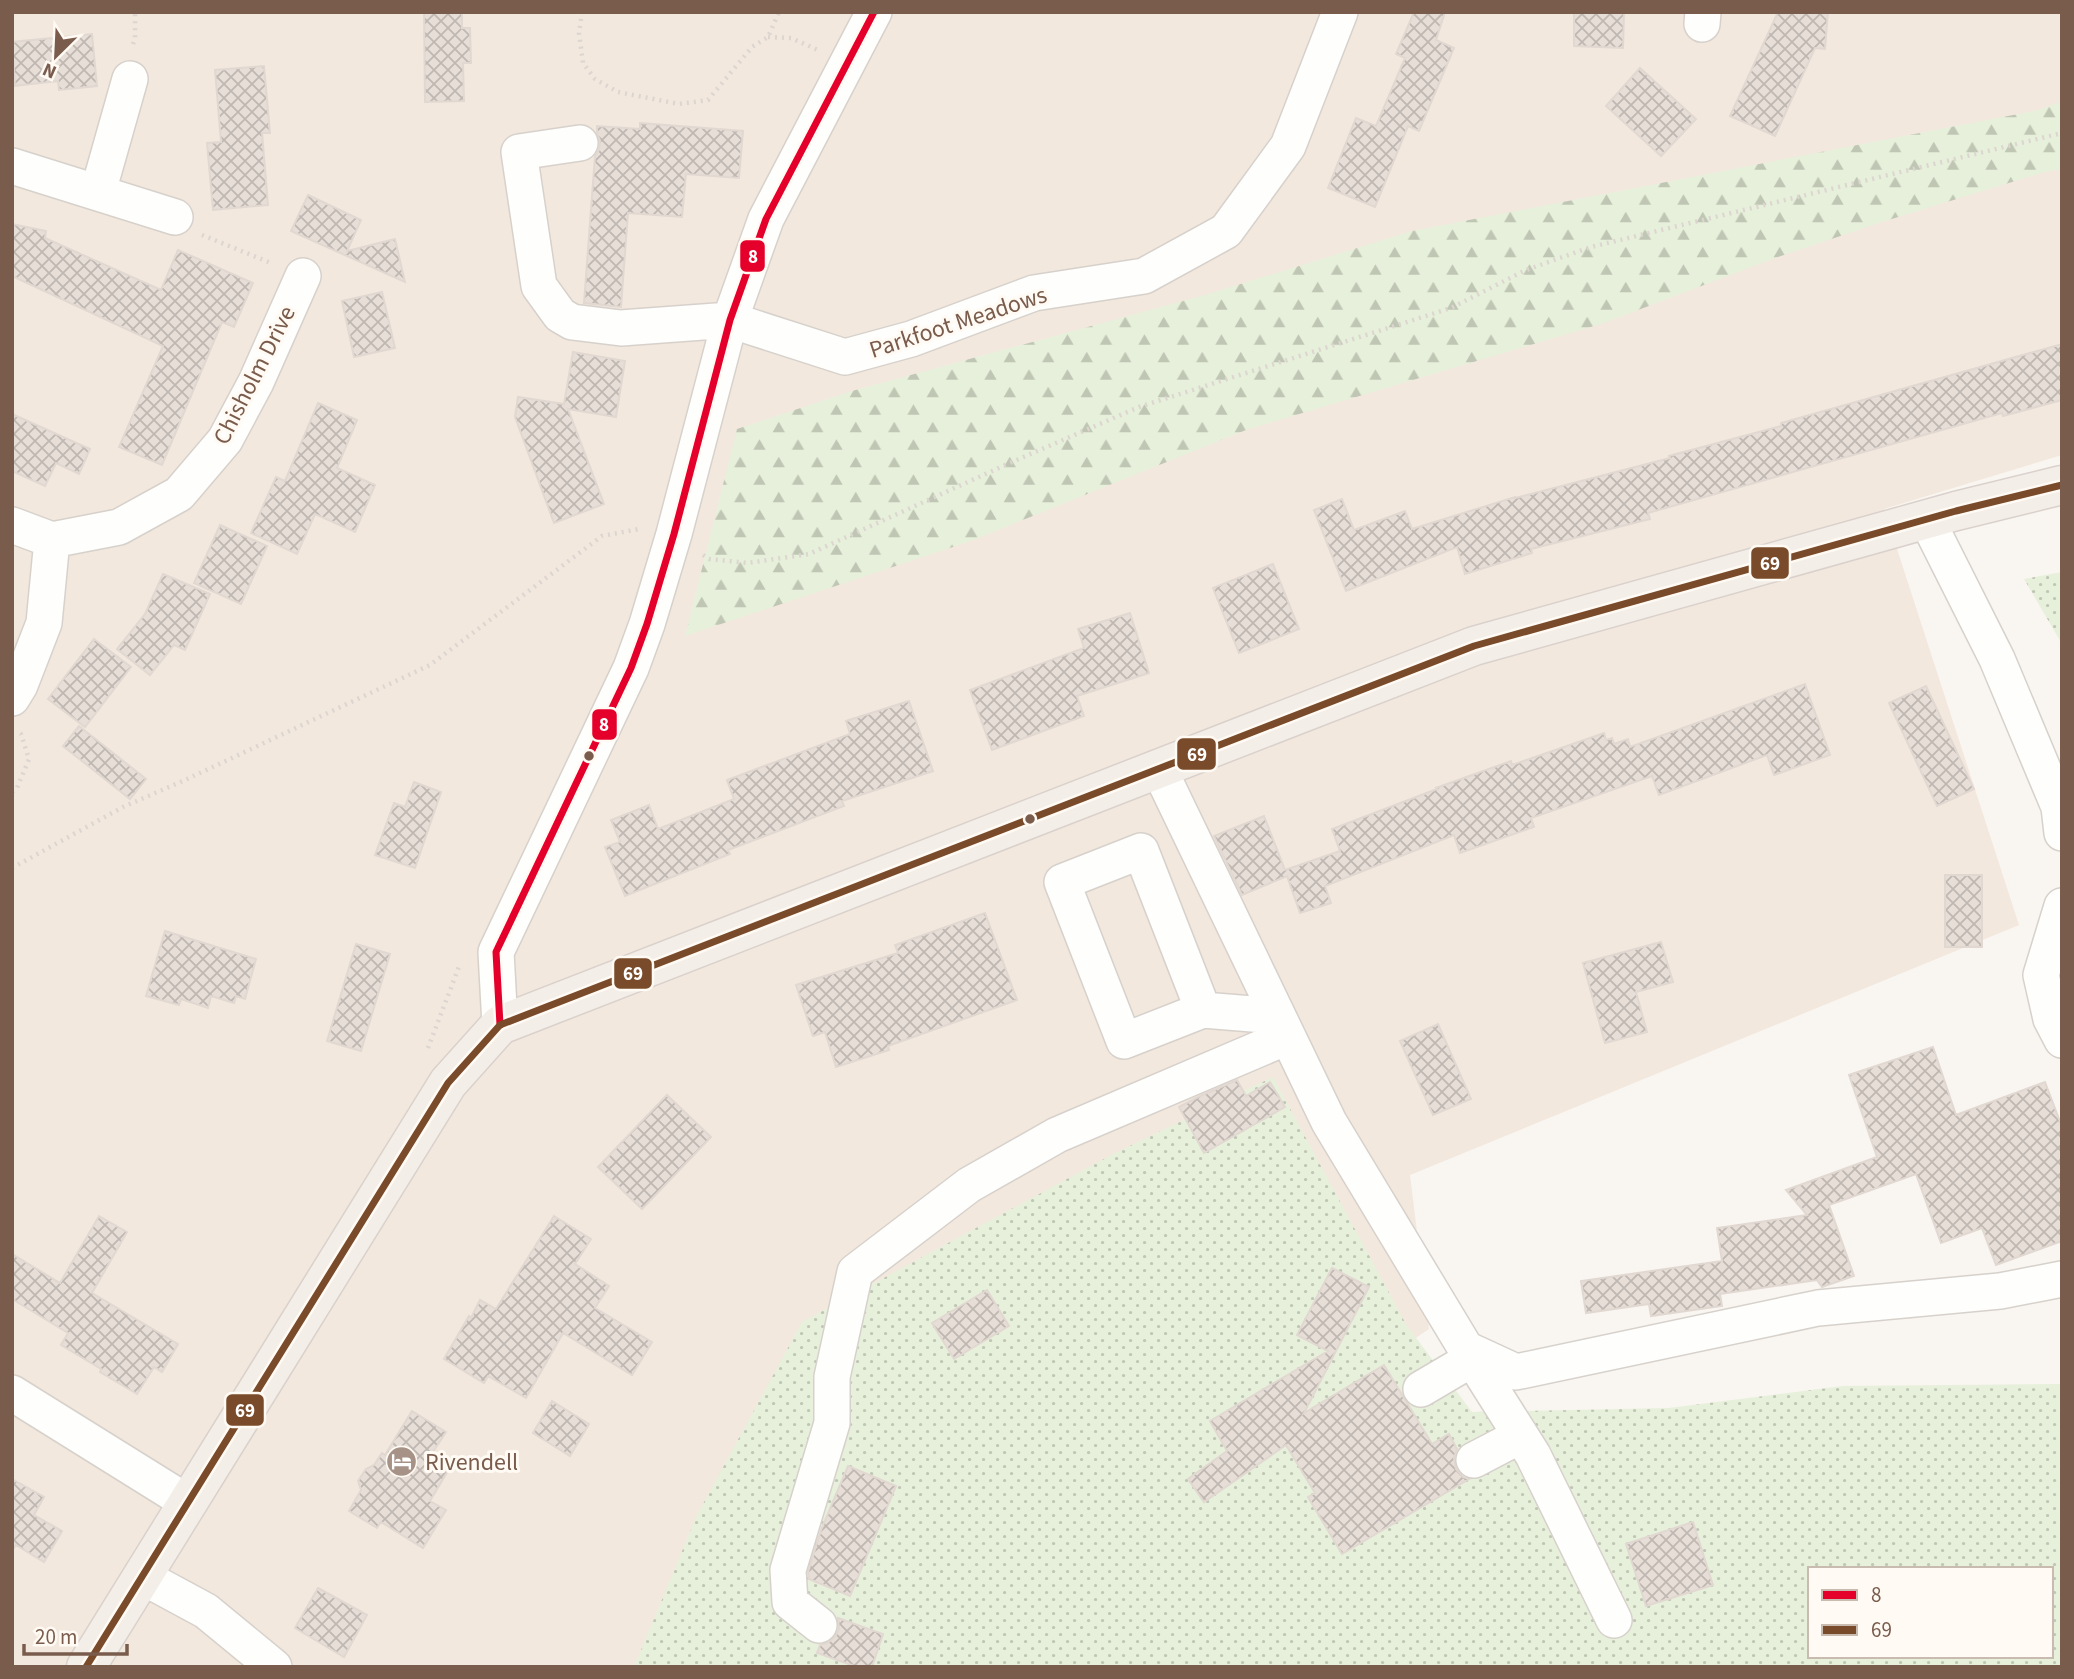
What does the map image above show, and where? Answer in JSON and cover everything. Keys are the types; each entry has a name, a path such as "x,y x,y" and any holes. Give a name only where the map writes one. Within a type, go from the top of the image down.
{"main road":[{"path":"86,1667 448,1083 500,1025 1474,646 2062,485"}],"street":[{"path":"500,1025 496,952 631,668 674,534 730,320 766,219 874,12"},
{"name":"Parkfoot Meadows","path":"730,320 845,358 911,339 1034,293 1144,276 1226,231 1288,146 1340,12"},
{"path":"98,192 130,79"},
{"path":"580,143 519,152 539,286 560,315 572,322 621,328 730,320"},
{"path":"12,166 175,217"},
{"name":"Chisholm Drive","path":"52,540 119,527 179,494 225,440 257,382 303,276"},
{"path":"1927,520 1997,659 2059,807 2062,833"},
{"path":"12,525 52,540 44,623 20,685 12,698"},
{"path":"1159,769 1329,1122 1533,1455 1614,1620"},
{"path":"1203,1010 1141,851 1062,881 1124,1041 1203,1010 1282,1026"},
{"path":"2062,906 2041,975 2050,1019 2062,1040"},
{"path":"818,1625 790,1602 788,1570 832,1423 832,1377 855,1272 969,1185 1057,1135 1282,1026"},
{"path":"1469,1354 1516,1372 1818,1308 2000,1291 2062,1279"},
{"path":"1421,1389 1469,1354"},
{"path":"12,1394 187,1502"},
{"path":"1474,1460 1520,1436"},
{"path":"143,1577 206,1611 274,1667"}],"path":[{"path":"582,12 579,33 583,62 595,79 618,92 680,104 708,100 752,47 768,37 779,12"},
{"path":"768,37 791,38 847,64"},
{"path":"12,869 123,807 430,665 602,536 648,527 674,534 709,559 748,563 810,554 1139,407 1451,309 1526,270 1591,247 2062,133"},
{"path":"175,217 185,228 303,276"},
{"path":"12,727 21,734 29,759 17,788 12,792"},
{"path":"423,1056 462,960"}],"shaded area":[{"path":"12,12 2062,12 2062,455 1884,509 2019,925 1410,1175 1429,1329 929,1667 12,1667"}],"green space":[{"path":"2062,101 2062,169 1882,222 1775,258 1604,323 1246,430 971,541 685,636 737,429 852,391 1205,295 1412,231 2039,110"},
{"path":"2062,572 2062,644 2024,579"},
{"path":"1273,1077 1407,1326 1472,1412 1669,1408 1843,1386 2062,1384 2062,1667 634,1667 697,1515 802,1322 1113,1154"}],"building":[{"path":"424,12 462,12 462,28 470,28 471,63 463,63 464,101 425,102"},
{"path":"1414,12 1445,12 1436,40 1454,48 1419,131 1408,126 1375,207 1328,188 1356,118 1376,126 1405,58 1396,54"},
{"path":"1574,12 1624,12 1623,48 1574,46"},
{"path":"1778,12 1828,12 1825,49 1815,48 1775,136 1730,116"},
{"path":"92,34 97,86 59,90 58,81 15,86 12,42"},
{"path":"264,66 270,133 262,133 268,205 213,210 207,143 221,142 215,70"},
{"path":"1640,68 1696,119 1661,156 1606,106"},
{"path":"640,123 743,131 739,178 686,174 682,217 628,213 621,307 584,303 595,156 600,141 597,126 640,129"},
{"path":"308,195 361,220 347,251 395,239 405,282 291,231"},
{"path":"12,224 46,231 45,238 161,290 178,250 253,283 234,327 222,322 162,465 119,447 163,346 12,276"},
{"path":"382,292 395,348 354,357 342,301"},
{"path":"2062,344 2062,400 2003,416 2002,413 1648,513 1650,519 1531,549 1532,553 1465,574 1457,547 1346,591 1314,510 1342,499 1354,530 1405,511 1412,529 1515,497 1670,458 1669,456 1781,426 1781,423"},
{"path":"573,352 625,361 616,417 568,409 604,504 554,523 515,417 518,397 564,404"},
{"path":"318,403 357,420 337,468 375,485 355,532 315,514 297,554 251,533 276,477 285,481"},
{"path":"12,414 90,449 79,474 56,463 45,486 12,471"},
{"path":"220,525 267,546 241,604 194,583"},
{"path":"1273,564 1299,629 1239,653 1213,588"},
{"path":"163,574 210,594 185,650 174,645 150,675 117,649 145,614"},
{"path":"1130,613 1149,673 1077,696 1084,716 992,750 970,690 1084,648 1078,629"},
{"path":"94,639 131,667 85,727 48,699"},
{"path":"1805,684 1830,755 1774,775 1767,755 1659,795 1652,776 1531,818 1534,827 1460,853 1454,835 1325,886 1331,903 1300,913 1287,876 1242,895 1214,836 1264,816 1285,870 1340,851 1332,829 1511,761 1512,765 1604,733 1606,740 1612,738 1614,744 1628,739 1630,747"},
{"path":"1926,686 1974,789 1937,806 1889,703"},
{"path":"909,701 933,771 842,801 844,806 728,850 730,854 625,896 605,847 620,842 611,820 649,805 658,829 734,799 727,780 850,734 846,721"},
{"path":"79,726 146,779 130,799 63,746"},
{"path":"414,782 441,792 415,868 375,855 394,803 405,807"},
{"path":"1945,875 1982,875 1982,947 1945,947"},
{"path":"985,913 1017,1000 888,1046 889,1050 836,1067 825,1032 813,1036 796,985 898,953 895,945"},
{"path":"165,931 256,959 245,999 236,996 234,1003 211,996 208,1008 181,999 179,1005 146,996"},
{"path":"1661,942 1673,982 1636,992 1647,1032 1605,1043 1583,963"},
{"path":"356,944 390,954 361,1051 327,1041"},
{"path":"1438,1024 1471,1099 1433,1115 1400,1041"},
{"path":"1933,1047 1956,1115 2045,1082 2062,1127 2062,1241 1996,1265 1982,1228 1941,1243 1916,1174 1829,1205 1854,1276 1822,1287 1817,1280 1720,1294 1722,1306 1651,1316 1649,1304 1586,1313 1581,1281 1722,1261 1717,1228 1807,1215 1786,1190 1877,1157 1849,1075"},
{"path":"1237,1080 1246,1096 1270,1082 1285,1107 1204,1153 1179,1107"},
{"path":"667,1095 711,1137 642,1209 598,1167"},
{"path":"99,1216 127,1232 92,1293 178,1344 162,1372 154,1367 137,1394 61,1345 68,1333 12,1299 12,1254 60,1283"},
{"path":"554,1216 591,1239 575,1264 609,1286 595,1308 652,1342 632,1375 563,1333 526,1398 488,1376 484,1383 444,1359 480,1300 496,1309"},
{"path":"1332,1268 1369,1287 1304,1413 1384,1365 1432,1444 1449,1434 1457,1449 1454,1458 1456,1469 1469,1479 1342,1554 1308,1497 1315,1493 1286,1445 1204,1502 1188,1479 1227,1451 1210,1421 1328,1351 1297,1335"},
{"path":"987,1290 1009,1326 954,1359 932,1323"},
{"path":"552,1401 589,1424 570,1456 533,1433"},
{"path":"412,1411 446,1432 433,1452 452,1464 430,1501 446,1510 423,1548 381,1522 377,1528 349,1511 361,1490 358,1481 382,1453 385,1455"},
{"path":"848,1466 896,1486 850,1596 809,1579 808,1572 821,1530"},
{"path":"12,1479 44,1497 34,1515 62,1531 44,1562 16,1545 12,1551"},
{"path":"1693,1522 1713,1585 1646,1606 1626,1544"},
{"path":"318,1588 367,1615 344,1657 295,1628"},
{"path":"838,1618 883,1634 872,1667 857,1667 817,1653 820,1645 835,1637 839,1629"}],"transit line":[{"name":"8","path":"500,1025 496,952 631,668 674,534 730,320 766,219 874,12"},
{"name":"69","path":"86,1667 448,1083 500,1025 1474,646 1956,511 2062,485"}],"place":[{"name":"Rivendell","path":"402,1462"}]}
